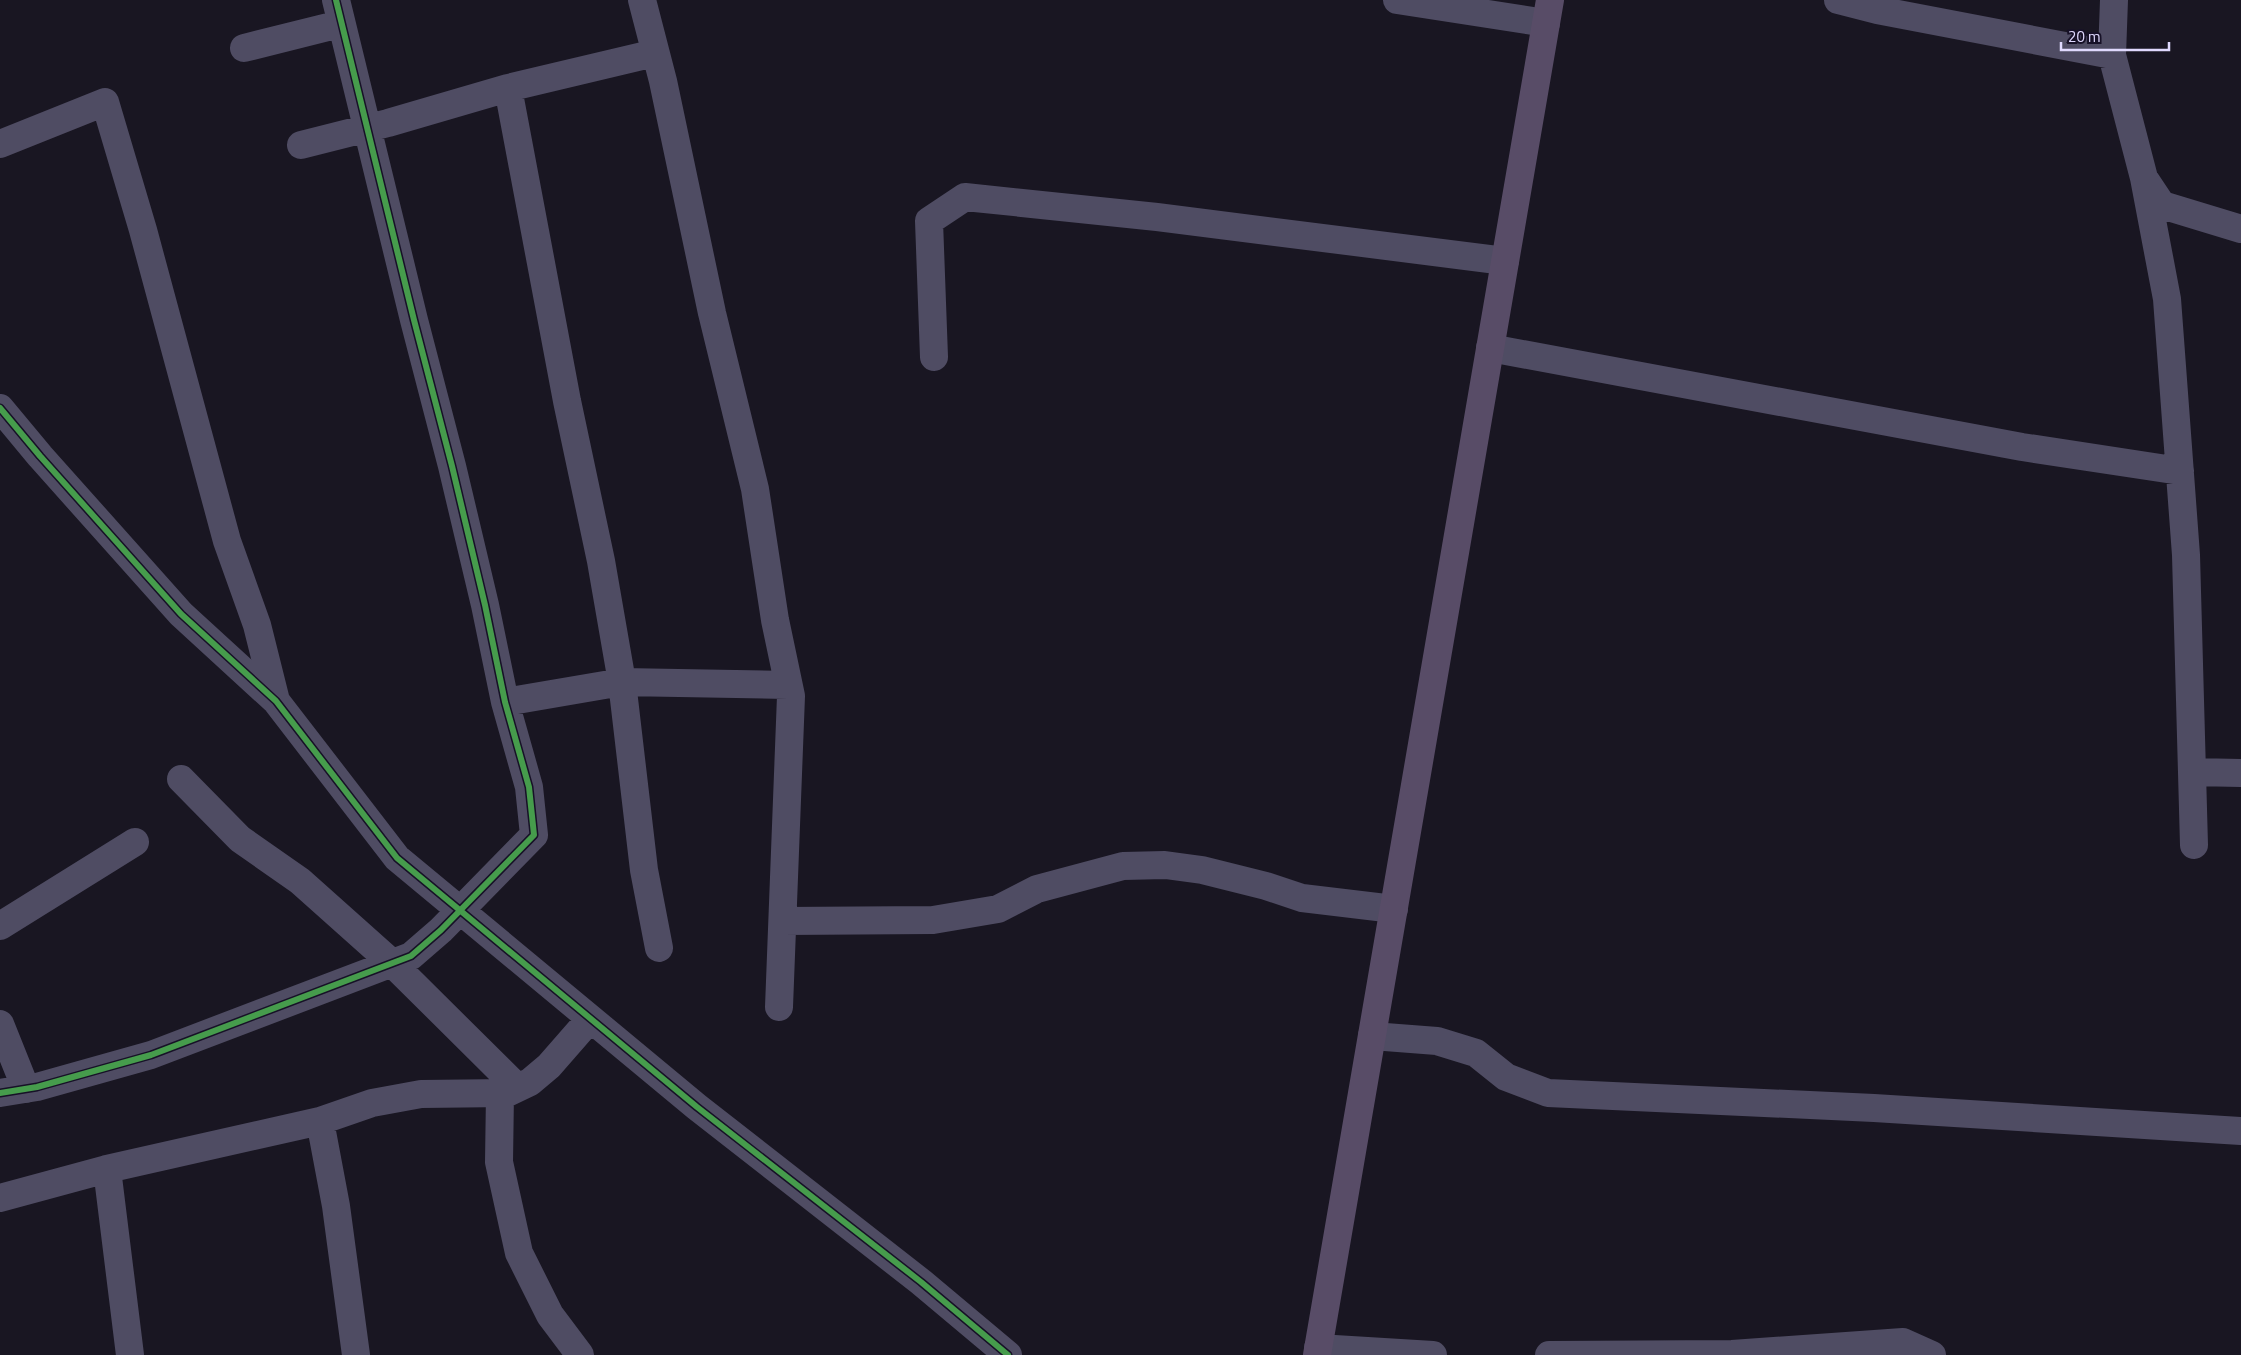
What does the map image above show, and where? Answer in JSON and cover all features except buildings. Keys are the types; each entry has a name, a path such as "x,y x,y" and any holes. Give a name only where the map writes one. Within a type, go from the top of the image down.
{"main road":[{"path":"1317,1352 1548,11"}],"street":[{"path":"642,0 712,313 754,489 775,620 790,696 779,1007"},
{"path":"1397,0 1548,11"},
{"path":"1838,0 1877,10 2112,55"},
{"path":"2114,0 2112,55 2144,178 2167,299 2186,555 2194,845"},
{"path":"0,1093 26,1089 151,1055 411,956 441,930 534,835 529,787 504,702 485,605 452,466 338,12 244,48"},
{"path":"301,145 508,88 655,53"},
{"path":"508,88 567,401 601,561 622,682 644,870 659,948"},
{"path":"0,144 105,102 143,230 226,541 257,625 276,702"},
{"path":"2144,178 2162,205 2241,229"},
{"path":"934,357 929,221 965,197 1157,217 1505,260"},
{"path":"1490,348 2022,446 2180,471"},
{"path":"0,408 180,614 276,702 396,858 697,1107 921,1282 1008,1355"},
{"path":"504,702 622,682 788,685"},
{"path":"2192,772 2241,773"},
{"path":"181,780 240,839 300,881 393,964 509,1090"},
{"path":"0,926 135,842"},
{"path":"783,921 933,920 998,909 1037,889 1123,866 1165,865 1202,870 1266,886 1302,898 1394,909"},
{"path":"0,1198 107,1169 320,1121 372,1103 421,1094 509,1090 530,1082 549,1066 590,1019"},
{"path":"0,1024 26,1089"},
{"path":"1372,1036 1437,1041 1476,1053 1506,1077 1548,1093 1874,1108 2241,1131"},
{"path":"509,1090 499,1162 519,1253 550,1315 580,1355"},
{"path":"320,1121 336,1206 356,1355"},
{"path":"107,1169 130,1355"},
{"path":"1549,1355 1732,1354 1903,1342 1932,1355"},
{"path":"1317,1352 1433,1355"}],"cycle path":[{"path":"0,1093 37,1087 151,1055 411,956 441,930 534,835 529,787 505,702 485,605 452,466 414,320 336,0"},
{"path":"0,408 40,456 181,614 276,701 397,858 697,1107 921,1282 1008,1355"}]}
